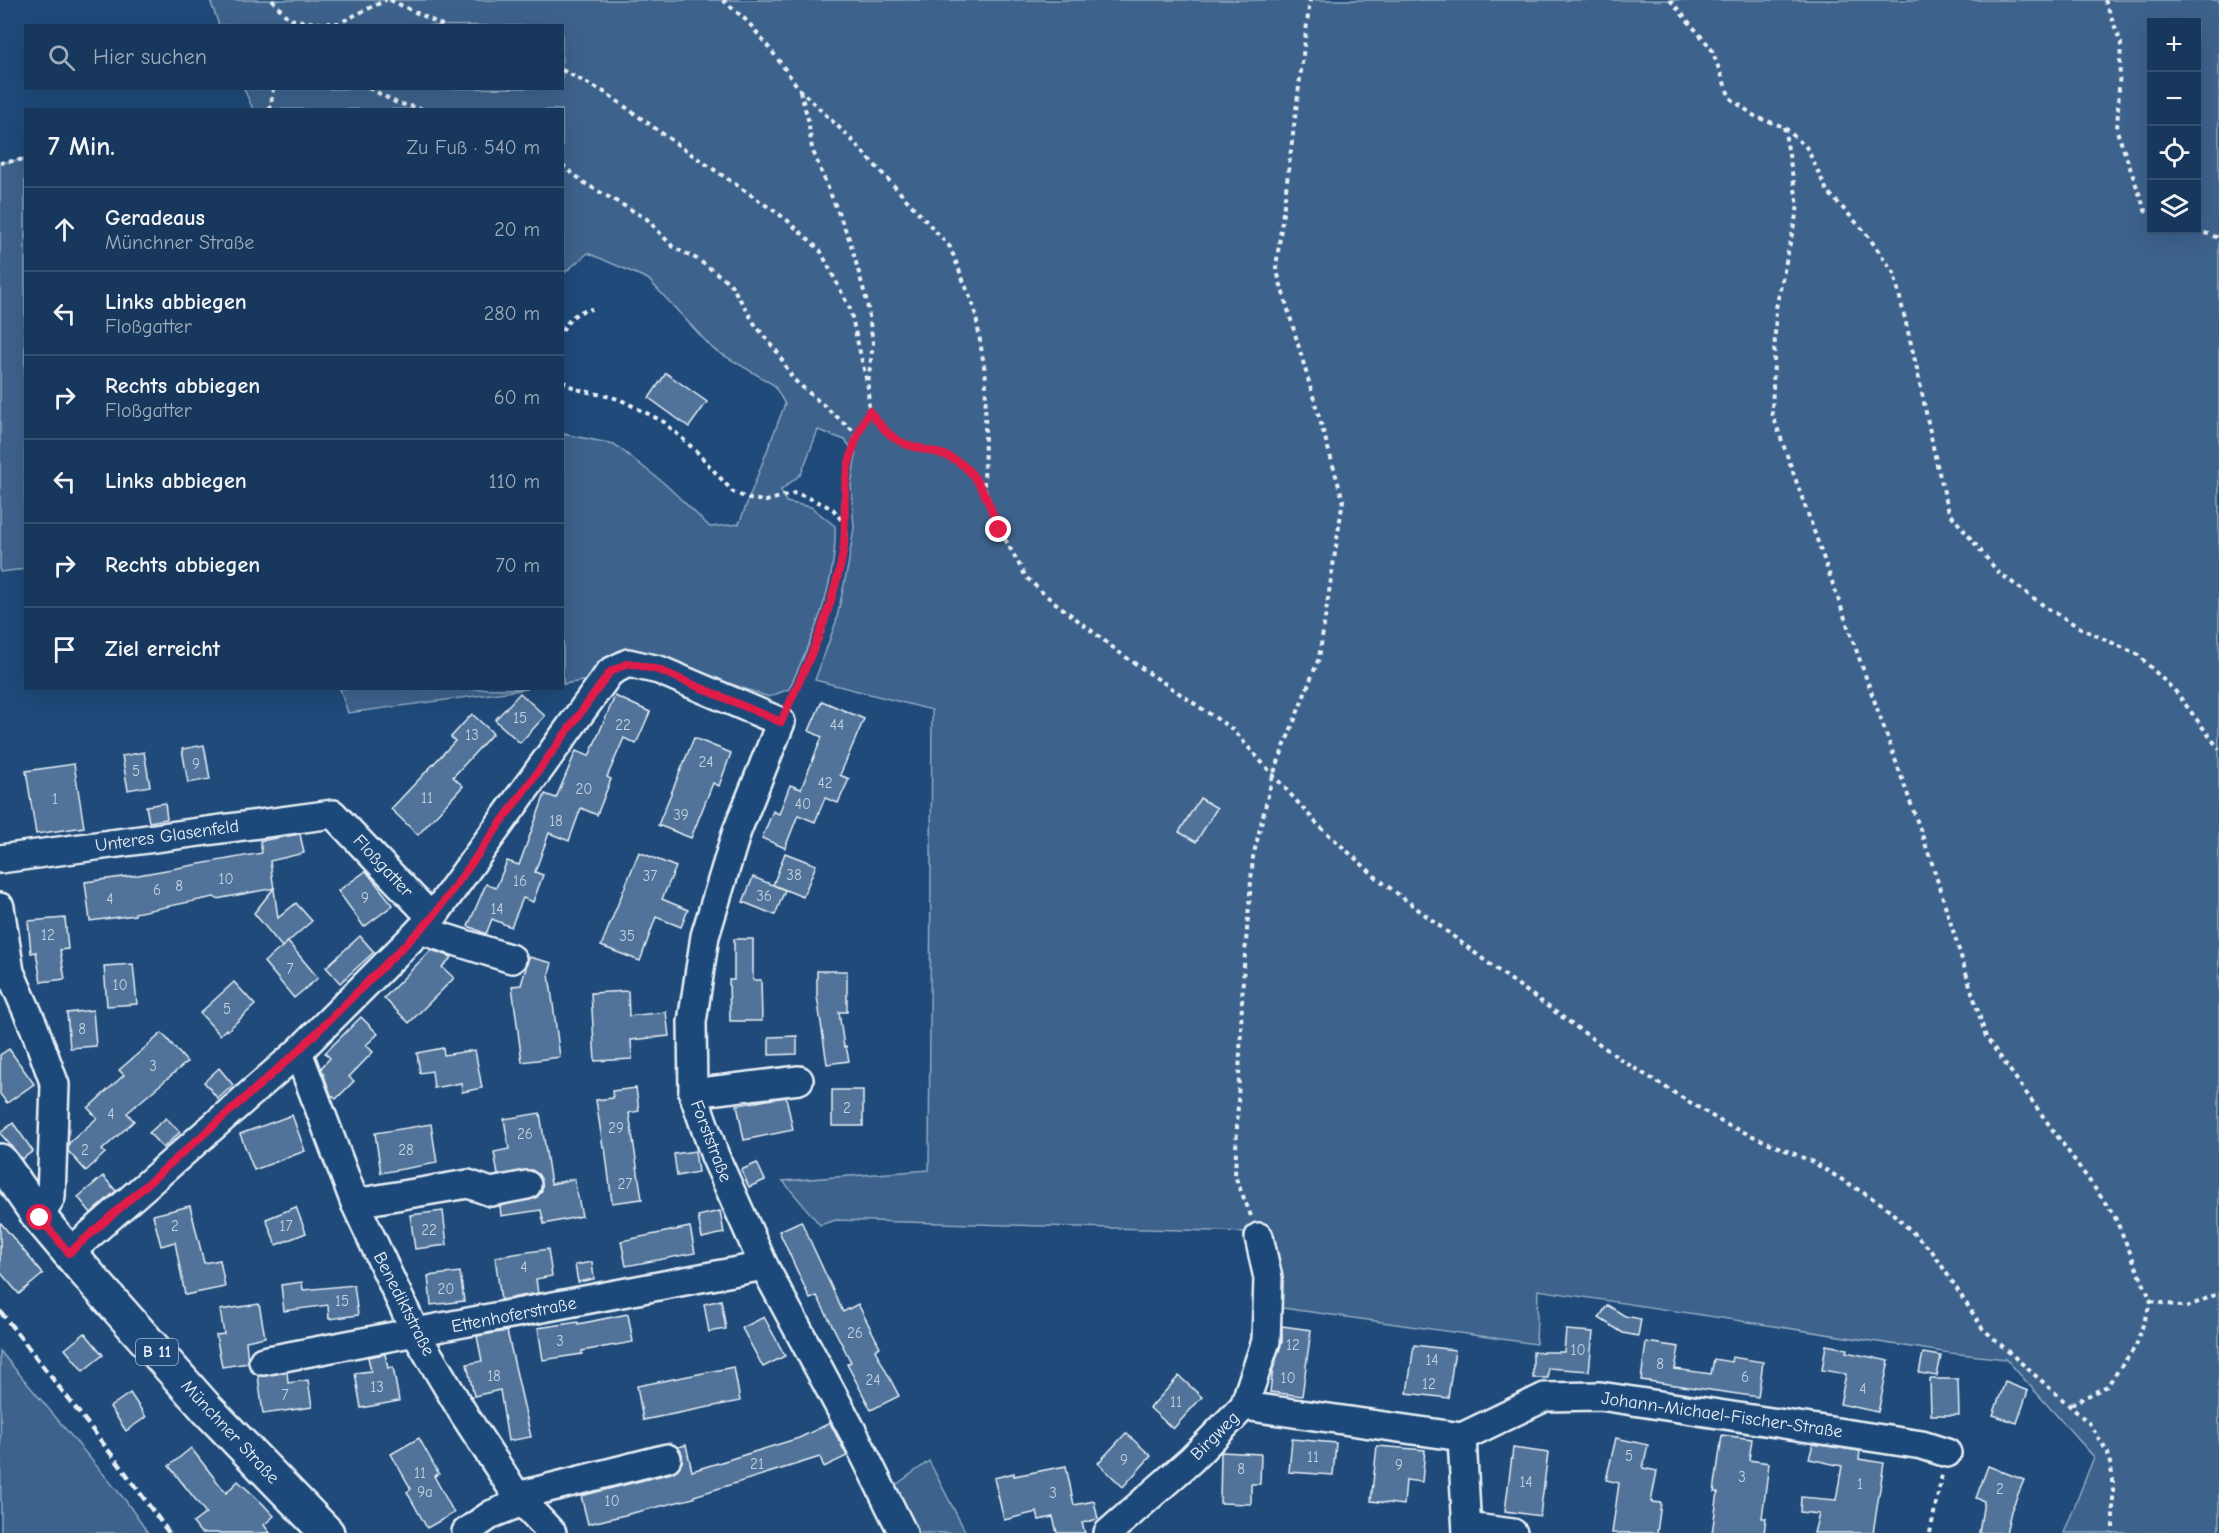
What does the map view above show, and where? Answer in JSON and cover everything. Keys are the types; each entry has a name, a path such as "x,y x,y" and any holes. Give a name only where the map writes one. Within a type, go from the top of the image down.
{"main road":[{"name":"Münchner Straße","path":"0,1161 40,1218 69,1253 207,1409 327,1533"}],"street":[{"path":"69,1253 297,1052 426,924 610,672 628,663 659,670 781,722"},
{"name":"Forststraße","path":"781,722 737,831 705,936 692,1022 693,1094 715,1156 764,1266 856,1438 903,1533"},
{"name":"Floßgatter","path":"333,814 426,924 512,959"},
{"name":"Unteres Glasenfeld","path":"0,859 333,814"},
{"path":"0,907 10,972 34,1027 55,1085 51,1197 40,1218"},
{"name":"Benediktstraße","path":"297,1052 355,1203 416,1334 465,1416 519,1499 552,1533"},
{"path":"693,1094 799,1080"},
{"path":"355,1203 468,1184 490,1192 527,1185"},
{"name":"Birgweg","path":"1108,1533 1191,1460 1244,1406 1266,1341 1268,1278 1259,1236"},
{"name":"Ettenhoferstraße","path":"263,1361 416,1334 764,1266"},
{"name":"Johann-Michael-Fischer-Straße","path":"1462,1437 1545,1397 1600,1396 1922,1445 1947,1452"},
{"path":"1244,1406 1462,1437 1467,1530 1513,1533"},
{"path":"466,1532 519,1499 667,1458"}],"path":[{"path":"272,0 296,24 339,22 388,0 440,24"},
{"path":"723,0 748,22 800,90 850,138 950,247 975,310 986,378 984,488 999,530 1026,577 1044,594 1124,656 1232,729 1318,825 1377,878 1492,966 1623,1060 1725,1124 1813,1162 1885,1206 1932,1251 1983,1329 2088,1423 2108,1453 2113,1479 2113,1533"},
{"path":"1259,1236 1235,1176 1243,978 1252,868 1273,775 1319,658 1343,500 1276,268 1310,0"},
{"path":"1671,0 1711,48 1730,98 1756,117 1784,127 1807,148 1827,191 1865,232 1894,273 1949,512 1998,572 2047,608 2084,630 2137,654 2176,692 2219,749"},
{"path":"2105,0 2121,43 2117,131 2147,211"},
{"path":"564,71 606,93 786,219 820,250 850,309 868,387"},
{"path":"270,108 273,90"},
{"path":"373,90 397,103 418,108"},
{"path":"781,722 822,633 840,567 845,545 845,488 848,463 857,434 869,411 868,387 873,343 867,302 850,241 812,149 808,119 800,90"},
{"path":"1784,127 1798,206 1776,308 1772,413 1932,863 1986,1037 2114,1215 2151,1301 2136,1346 2107,1386 2070,1405"},
{"path":"0,163 24,159"},
{"path":"564,167 586,184 647,219 673,247 697,259 730,283 756,326 778,353 793,379 857,434"},
{"path":"2201,232 2219,238"},
{"path":"564,328 580,311 592,309"},
{"path":"564,382 576,389 619,399 664,422 733,492 749,499 766,501 795,493 832,509 845,525"},
{"path":"869,411 887,432 903,443 934,451 963,464 984,488"},
{"path":"2151,1301 2187,1306 2219,1293"},
{"path":"1929,1533 1947,1452"}],"shaded area":[{"path":"210,0 2219,0 2219,1533 2064,1533 2094,1457 2006,1359 1950,1353 1538,1290 1536,1344 1283,1308 1277,1306 1248,1232 836,1220 820,1225 783,1181 929,1170 932,710 815,680 836,622 848,566 854,527 851,485 856,454 845,440 818,430 801,474 781,490 786,502 811,507 835,526 835,547 828,589 815,630 789,689 769,697 636,651 595,679 564,684 564,434 614,444 665,484 710,527 739,524 785,404 774,385 713,349 648,279 588,253 564,273 564,108 253,108 244,90 564,90 564,24 219,24"},
{"path":"24,159 24,569 0,572 0,163"},
{"path":"341,690 520,690 348,713"},
{"path":"0,1351 126,1501 148,1533 1,1533"},
{"path":"929,1461 966,1533 911,1533 893,1487"}],"building":[{"path":"666,373 707,402 689,427 649,398"},
{"path":"520,693 545,716 520,743 495,720"},
{"path":"615,696 650,712 636,744 624,738 607,777 611,779 597,815 581,808 569,841 549,833 535,872 543,875 533,902 523,898 511,927 492,919 486,934 468,926 486,884 496,888 507,861 519,865 545,794 556,798 576,751 589,756"},
{"path":"822,701 864,719 840,775 849,779 838,803 825,798 815,822 798,815 785,848 762,838 773,811 779,814 790,785 801,789 822,737 809,731"},
{"path":"472,714 493,733 453,777 463,786 418,835 391,809 455,741 451,737"},
{"path":"694,738 731,753 719,786 713,783 691,838 658,825"},
{"path":"204,745 210,779 188,783 182,749"},
{"path":"144,752 150,786 128,790 122,756"},
{"path":"74,764 84,827 36,834 26,771"},
{"path":"1200,798 1217,808 1196,842 1179,832"},
{"path":"165,803 167,819 149,822 146,806"},
{"path":"300,834 304,853 270,861 274,888 217,899 214,897 135,913 135,915 90,921 85,882 262,853 260,841"},
{"path":"639,852 676,867 662,899 688,910 681,927 656,917 640,961 601,946"},
{"path":"785,853 816,865 803,897 773,885"},
{"path":"366,871 393,905 364,927 338,891"},
{"path":"753,877 785,890 775,915 743,902"},
{"path":"274,888 278,918 296,903 312,921 282,947 254,913"},
{"path":"65,918 68,949 60,950 65,979 41,982 36,952 31,953 28,921"},
{"path":"360,936 374,952 340,983 326,967"},
{"path":"734,939 753,939 753,980 761,980 762,1021 730,1021 729,980 734,980"},
{"path":"288,942 318,978 294,998 264,962"},
{"path":"431,950 452,957 442,967 454,978 409,1023 384,998"},
{"path":"529,957 552,963 549,974 560,1057 522,1062 512,986 521,985"},
{"path":"133,964 137,1004 107,1006 104,966"},
{"path":"817,971 847,971 847,1012 839,1012 844,1047 846,1046 849,1061 827,1064 817,996"},
{"path":"234,982 255,1005 220,1035 200,1013"},
{"path":"628,991 629,1016 666,1012 669,1036 631,1040 632,1059 595,1061 591,993"},
{"path":"93,1010 96,1046 70,1048 67,1013"},
{"path":"361,1017 378,1034 366,1045 373,1052 349,1077 354,1081 336,1099 331,1095 321,1068 330,1058 325,1053"},
{"path":"162,1033 187,1062 127,1113 134,1121 102,1150 105,1153 86,1171 68,1151 69,1143 97,1118 88,1108 124,1075 119,1070"},
{"path":"797,1036 797,1054 769,1055 769,1037"},
{"path":"443,1048 444,1055 475,1050 482,1088 462,1092 461,1083 434,1088 432,1071 420,1073 417,1053"},
{"path":"9,1049 34,1084 7,1103 0,1094 0,1055"},
{"path":"219,1068 233,1085 218,1099 204,1082"},
{"path":"636,1088 639,1111 629,1113 642,1199 612,1203 596,1100 613,1098 612,1091"},
{"path":"832,1090 863,1090 863,1126 832,1126"},
{"path":"786,1097 793,1130 744,1140 737,1105"},
{"path":"540,1113 551,1184 574,1179 582,1216 544,1224 541,1210 501,1216 500,1206 537,1197 542,1191 542,1183 538,1174 532,1170 498,1175 494,1152 509,1149 504,1119"},
{"path":"292,1115 305,1151 254,1170 240,1134"},
{"path":"166,1118 180,1132 163,1148 149,1133"},
{"path":"13,1123 33,1151 22,1159 0,1133"},
{"path":"431,1124 437,1163 381,1173 375,1133"},
{"path":"695,1151 698,1172 677,1176 674,1154"},
{"path":"757,1163 765,1180 749,1187 741,1170"},
{"path":"103,1176 116,1191 91,1213 78,1197"},
{"path":"190,1206 204,1263 220,1260 225,1287 185,1295 175,1242 161,1246 153,1215"},
{"path":"296,1207 306,1233 276,1245 266,1219"},
{"path":"443,1211 447,1245 415,1249 410,1215"},
{"path":"720,1211 724,1233 702,1238 698,1216"},
{"path":"801,1221 843,1312 858,1304 880,1347 875,1350 899,1396 871,1410 847,1364 851,1362 817,1296 810,1299 779,1231"},
{"path":"0,1222 43,1274 19,1294 0,1272"},
{"path":"690,1227 695,1253 626,1266 621,1241"},
{"path":"548,1249 552,1276 536,1279 538,1293 501,1300 495,1257"},
{"path":"592,1262 594,1279 578,1282 575,1265"},
{"path":"460,1272 464,1301 431,1305 428,1276"},
{"path":"302,1282 303,1290 354,1285 358,1315 329,1319 328,1305 284,1311 281,1285"},
{"path":"721,1300 726,1329 709,1332 704,1304"},
{"path":"259,1304 265,1337 246,1341 248,1363 222,1367 216,1335 224,1334 220,1310"},
{"path":"1607,1305 1625,1316 1641,1319 1638,1336 1623,1333 1599,1318"},
{"path":"628,1314 633,1342 543,1360 538,1328 578,1322 578,1324"},
{"path":"764,1317 785,1356 763,1367 742,1328"},
{"path":"1282,1326 1311,1330 1302,1396 1270,1392 1273,1369 1282,1342"},
{"path":"1566,1330 1593,1332 1589,1371 1548,1368 1548,1378 1533,1378 1533,1352 1564,1352"},
{"path":"507,1331 531,1437 508,1441 500,1390 474,1396 467,1364 482,1361 477,1336"},
{"path":"85,1333 103,1355 83,1371 65,1349"},
{"path":"1646,1342 1679,1347 1675,1369 1711,1374 1714,1359 1731,1362 1732,1357 1763,1362 1758,1397 1641,1380"},
{"path":"1414,1345 1455,1350 1448,1398 1407,1393"},
{"path":"1826,1345 1847,1349 1846,1352 1889,1361 1878,1412 1840,1404 1846,1374 1822,1370"},
{"path":"1923,1353 1941,1356 1937,1376 1919,1373"},
{"path":"385,1354 388,1368 393,1367 399,1401 361,1408 355,1373 371,1371 368,1357"},
{"path":"734,1367 740,1401 643,1420 637,1386"},
{"path":"287,1372 288,1383 308,1380 312,1407 263,1414 258,1376"},
{"path":"1179,1376 1202,1397 1173,1429 1150,1408"},
{"path":"1930,1379 1958,1379 1959,1415 1931,1415"},
{"path":"2005,1382 2028,1391 2017,1423 1993,1415"},
{"path":"130,1393 146,1417 126,1431 110,1407"},
{"path":"830,1423 847,1456 824,1467 820,1457 694,1496 694,1498 588,1524 581,1496 671,1473 678,1469 682,1462 682,1454 678,1447 686,1445 692,1471 799,1438"},
{"path":"1126,1433 1151,1456 1123,1487 1098,1463"},
{"path":"1722,1435 1752,1439 1749,1460 1769,1463 1762,1518 1766,1518 1764,1533 1712,1533 1718,1492 1714,1492"},
{"path":"419,1438 439,1474 434,1476 454,1513 427,1528 407,1492 411,1489 391,1454"},
{"path":"1616,1438 1648,1445 1643,1468 1657,1471 1651,1502 1661,1503 1657,1533 1612,1533 1619,1483 1606,1480"},
{"path":"1292,1439 1336,1443 1333,1475 1289,1472"},
{"path":"1813,1444 1860,1451 1859,1459 1884,1463 1873,1533 1814,1533 1819,1514 1800,1512 1801,1497 1836,1500 1842,1466 1809,1459"},
{"path":"1377,1446 1425,1450 1422,1482 1406,1480 1404,1505 1371,1501"},
{"path":"191,1448 226,1493 238,1481 262,1503 274,1516 264,1525 270,1533 201,1533 193,1523 206,1513 169,1466"},
{"path":"1513,1448 1548,1453 1540,1516 1505,1511"},
{"path":"1221,1452 1261,1454 1260,1484 1251,1484 1251,1504 1220,1503"},
{"path":"1066,1466 1074,1505 1094,1501 1098,1519 1082,1523 1085,1533 1057,1533 1053,1517 1039,1520 1037,1512 1004,1520 994,1478"},
{"path":"1988,1466 2024,1480 2011,1511 2006,1533 1979,1533 1984,1501 1976,1498"}],"railway":[{"path":"0,1311 119,1464 169,1533"}],"route":[{"path":"40,1218 69,1253 297,1052 432,918 610,672 628,663 659,670 781,722 822,633 830,605 845,545 845,488 848,463 857,434 869,411 887,432 903,443 934,451 963,464 984,488 999,530"}]}
